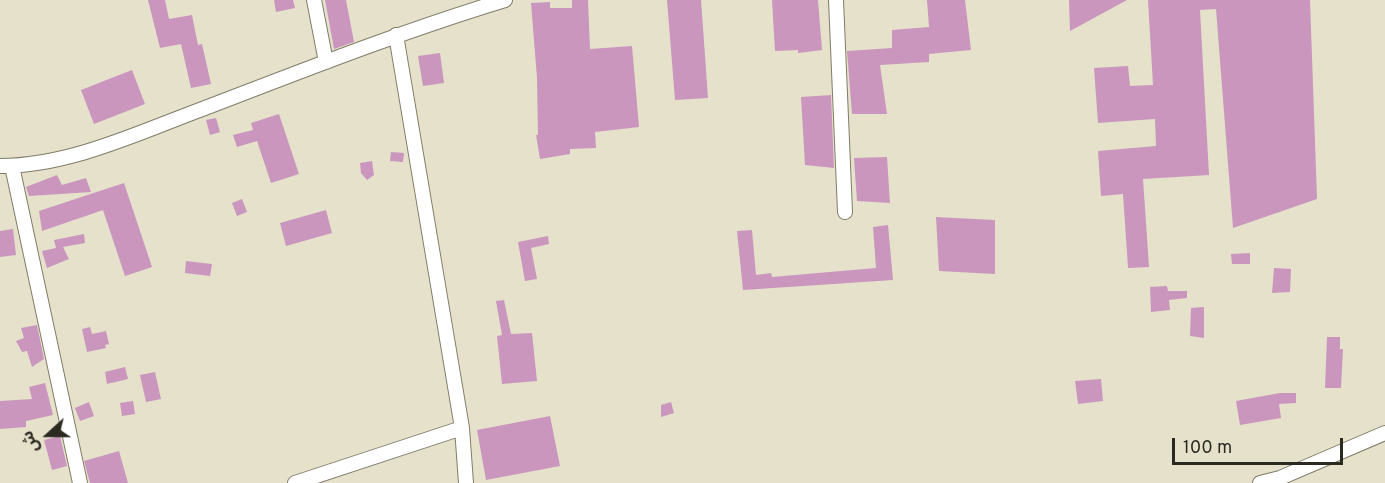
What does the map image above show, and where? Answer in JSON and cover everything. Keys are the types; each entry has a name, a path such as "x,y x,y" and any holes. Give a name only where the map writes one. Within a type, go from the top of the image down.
{"street":[{"path":"314,0 326,62"},
{"path":"80,483 6,166 56,159 108,144 396,35 504,0"},
{"path":"836,0 845,212"},
{"path":"396,35 462,428 466,483"},
{"path":"295,483 462,428"},
{"path":"1260,483 1280,478 1385,433"}],"building":[{"path":"148,0 165,0 169,19 192,15 198,45 202,44 211,84 191,88 181,44 160,48"},
{"path":"274,0 293,0 295,8 276,12"},
{"path":"325,0 346,0 354,42 334,49"},
{"path":"572,0 588,0 590,49 632,46 639,127 595,132 596,148 570,149 570,154 540,159 536,135 538,135 537,78 531,3 550,2 550,8 572,8"},
{"path":"667,0 701,0 708,98 675,100"},
{"path":"772,0 818,0 822,50 798,53 798,50 775,51"},
{"path":"927,0 965,0 971,50 929,54 929,62 880,65 887,114 852,114 847,51 892,48 892,30 929,27"},
{"path":"1069,0 1127,0 1070,31"},
{"path":"1148,0 1310,0 1317,199 1233,228 1216,9 1200,10 1209,175 1143,179 1149,267 1128,268 1123,194 1101,196 1098,151 1156,146 1155,119 1098,123 1094,68 1128,66 1130,86 1153,85"},
{"path":"440,53 444,83 423,86 418,56"},
{"path":"132,70 145,104 94,124 81,90"},
{"path":"831,95 834,168 805,165 801,97"},
{"path":"279,114 299,174 271,183 257,141 237,147 233,135 253,130 251,123"},
{"path":"216,118 220,132 210,135 206,120"},
{"path":"391,152 404,153 403,162 390,161"},
{"path":"887,157 890,203 857,201 854,158"},
{"path":"372,161 374,175 367,180 361,173 360,163"},
{"path":"57,175 62,185 86,178 91,192 29,196 26,187"},
{"path":"124,183 152,267 125,276 103,210 42,231 39,211"},
{"path":"242,199 247,212 237,216 232,203"},
{"path":"326,210 332,233 286,246 280,223"},
{"path":"936,217 995,220 995,274 939,271"},
{"path":"888,225 893,280 743,290 737,231 752,230 756,275 771,273 772,277 876,268 873,227"},
{"path":"13,229 16,255 0,257 0,231"},
{"path":"84,234 85,243 63,247 69,259 47,268 42,251 56,248 54,240"},
{"path":"548,236 549,244 531,248 537,279 525,281 518,242"},
{"path":"1250,253 1250,264 1232,264 1231,254"},
{"path":"186,261 212,264 210,276 185,273"},
{"path":"1274,268 1291,269 1290,292 1272,293"},
{"path":"1167,286 1168,291 1187,291 1187,298 1169,300 1170,310 1151,312 1150,287"},
{"path":"504,300 511,334 532,333 537,381 502,384 497,336 502,335 496,301"},
{"path":"1204,307 1204,338 1190,336 1191,308"},
{"path":"37,325 44,359 32,367 27,351 22,352 16,341 24,338 21,328"},
{"path":"90,327 92,334 106,331 109,344 105,345 106,348 87,352 82,329"},
{"path":"1327,337 1340,337 1340,349 1343,349 1341,388 1325,388"},
{"path":"125,367 128,379 107,384 105,372"},
{"path":"155,372 161,399 146,402 140,375"},
{"path":"1101,379 1103,401 1078,404 1075,381"},
{"path":"45,383 53,415 26,421 26,427 0,429 0,401 32,399 29,387"},
{"path":"1280,393 1296,393 1296,403 1279,404 1281,418 1240,425 1236,401"},
{"path":"133,401 135,414 122,416 120,403"},
{"path":"89,402 94,416 80,421 75,408"},
{"path":"671,402 674,413 661,417 661,405"},
{"path":"550,416 560,466 486,480 477,430"},
{"path":"60,436 67,466 52,470 44,440"},
{"path":"119,451 128,483 90,483 84,461"}]}
